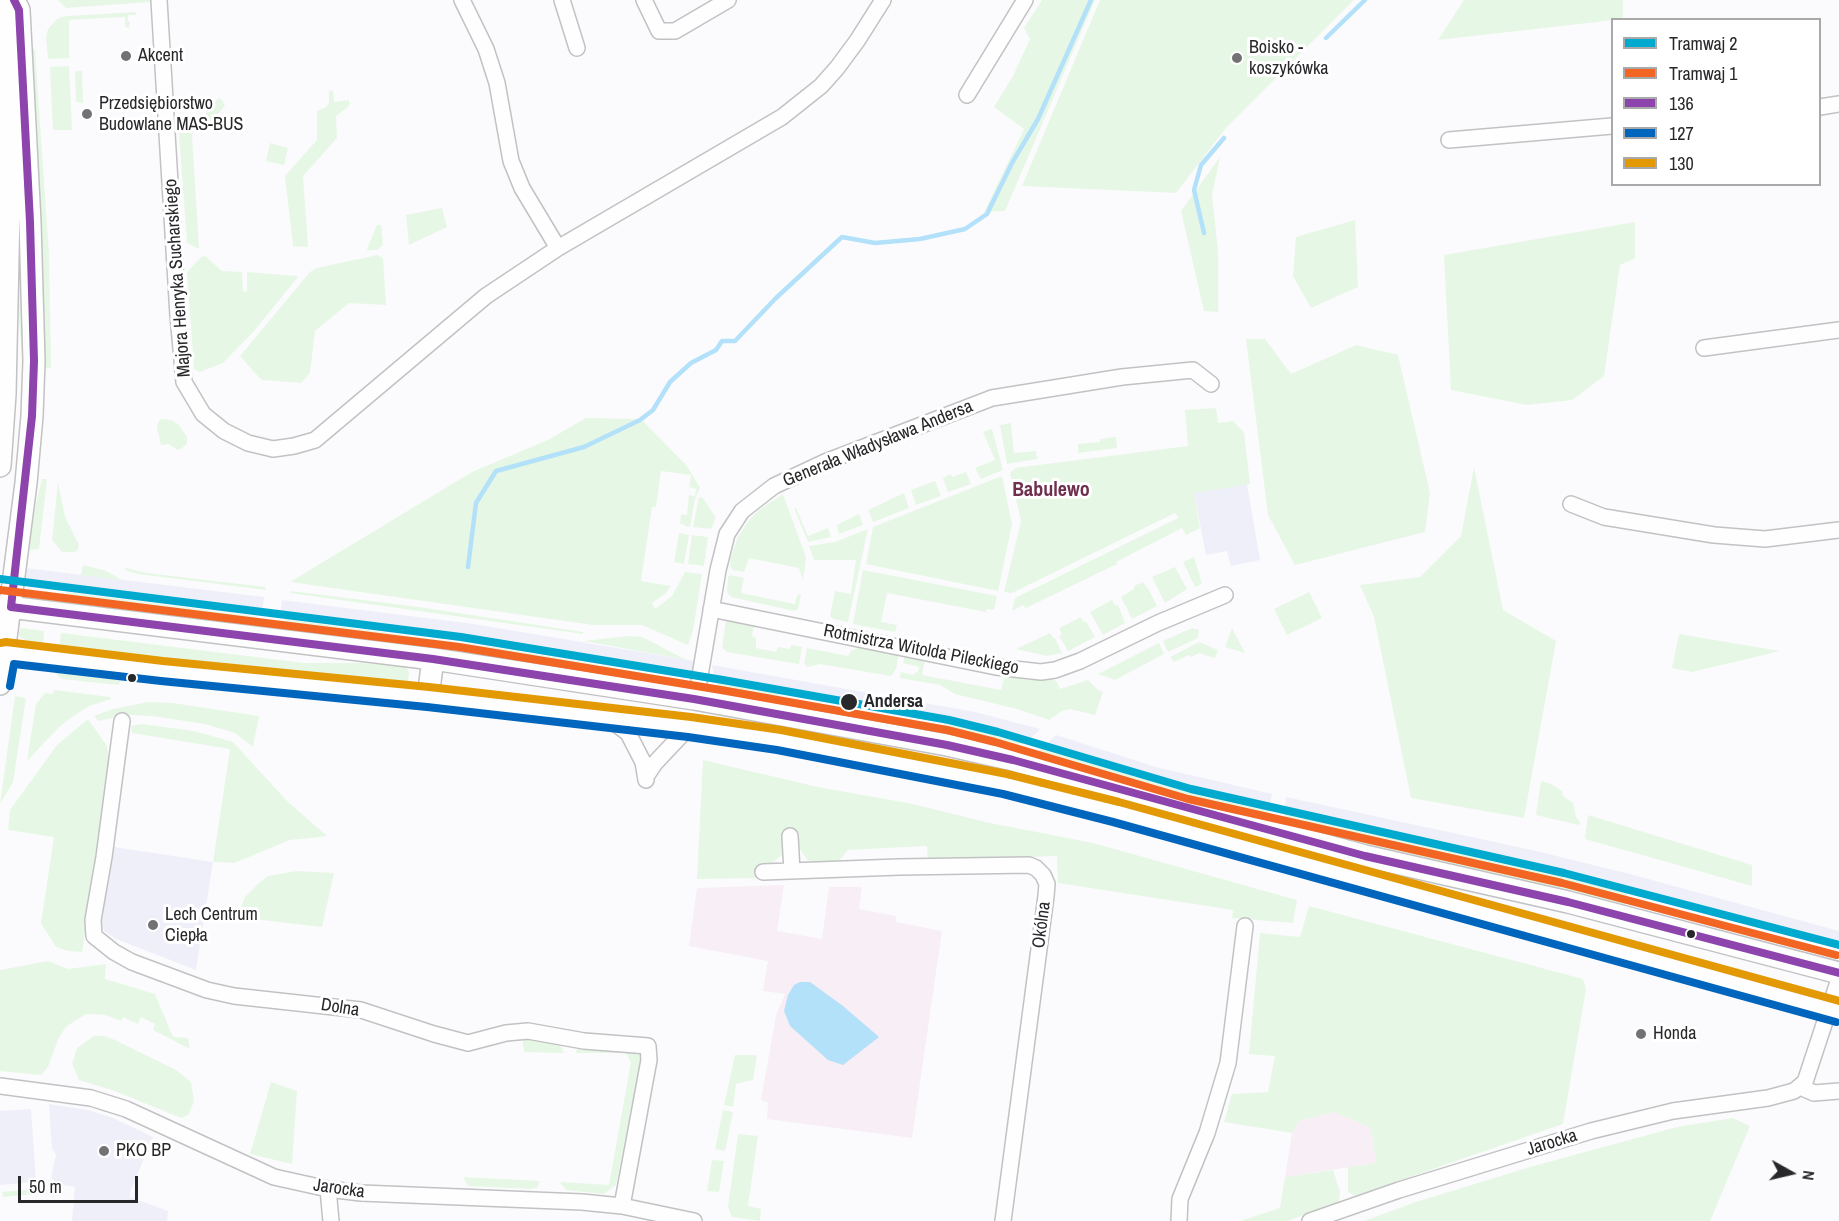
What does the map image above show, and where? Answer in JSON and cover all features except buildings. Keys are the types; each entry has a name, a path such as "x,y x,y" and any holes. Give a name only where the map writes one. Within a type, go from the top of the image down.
{"main road":[{"path":"0,466 5,394 10,163 2,40 2,13 6,0"},
{"path":"0,684 6,607 30,438 34,361 30,222 19,10 14,0"},
{"path":"6,607 432,659 696,699 946,745 1013,760 1365,856 1568,902 1839,973"},
{"path":"2,651 162,671 428,697 689,727 779,740 1016,787 1239,845 1834,1011"},
{"path":"428,697 432,659"}],"street":[{"name":"Majora Henryka Sucharskiego","path":"159,0 184,382 203,414 224,431 248,443 273,449 315,440 486,296 558,248 782,117 821,86 857,41 883,0"},
{"path":"462,0 486,49 497,83 512,161 518,179 558,248"},
{"path":"562,0 577,48"},
{"path":"644,0 659,32 675,31 728,0"},
{"path":"968,95 1025,0"},
{"path":"1821,106 1839,105"},
{"path":"1449,140 1611,126"},
{"path":"1704,348 1839,330"},
{"name":"Generała Władysława Andersa","path":"696,699 722,550 734,521 760,495 799,473 992,398 1122,377 1193,370 1211,384"},
{"path":"1571,504 1604,517 1714,535 1766,539 1839,530"},
{"name":"Rotmistrza Witolda Pileckiego","path":"711,609 996,667 1041,672 1055,670 1080,661 1158,623 1226,595"},
{"path":"609,719 628,733 643,762 646,778 655,763 689,727"},
{"name":"Dolna","path":"122,721 104,857 93,920 94,936 114,952 132,962 207,990 234,996 362,1010 468,1042 528,1031 584,1041 648,1046 649,1060 622,1206"},
{"path":"790,836 792,871"},
{"name":"Okólna","path":"763,872 1029,865 1043,875 1047,884 1046,896 1003,1221"},
{"path":"1179,1221 1180,1199 1208,1133 1228,1063 1245,926"},
{"path":"1800,1087 1805,1082 1834,1011 1839,979"},
{"name":"Jarocka","path":"0,1086 91,1098 126,1109 274,1177 328,1189 362,1193 553,1200 622,1206 694,1221"},
{"name":"Jarocka","path":"1310,1221 1399,1190 1591,1131 1673,1111 1768,1098 1794,1091 1800,1087 1814,1093 1839,1090"},
{"path":"328,1189 331,1221"}],"shaded area":[{"path":"1247,484 1260,560 1231,566 1227,551 1206,555 1194,493"},
{"path":"25,568 264,597 262,615 32,586 26,577"},
{"path":"282,600 474,624 694,661 692,671 686,678 427,636 280,617"},
{"path":"712,665 975,712 1040,729 1026,743 944,722 716,682"},
{"path":"1056,735 1156,767 1272,794 1269,810 1146,780 1042,748"},
{"path":"1286,797 1532,850 1626,873 1839,931 1839,939 1832,947 1571,879 1288,815 1284,813"},
{"path":"114,847 213,862 196,970 116,939 104,931 101,922"},
{"path":"784,885 777,931 822,939 829,887 862,887 859,909 896,916 896,922 942,931 912,1138 767,1119 768,1103 761,1100 776,1015 785,994 763,991 768,961 689,946 697,888"},
{"path":"49,1104 88,1110 111,1117 153,1137 130,1197 168,1211 167,1221 72,1221 75,1187 58,1184 51,1178 56,1154 52,1149"},
{"path":"31,1109 36,1182 0,1185 0,1111"},
{"path":"1334,1112 1371,1128 1376,1163 1285,1177 1292,1133 1299,1121"}],"green space":[{"path":"58,0 150,0 151,2 66,8"},
{"path":"1042,0 1095,0 1005,211 984,212 1024,129 994,107 1013,76 1030,39 1024,28"},
{"path":"1100,0 1354,0 1226,128 1176,193 1022,186"},
{"path":"1464,0 1623,0 1623,18 1438,40"},
{"path":"135,12 136,15 128,15 129,28 125,27 125,17 69,20 69,58 48,59 46,37 48,29 58,18"},
{"path":"28,45 35,50 49,254 51,368 43,369 42,254"},
{"path":"69,66 72,130 53,130 50,67"},
{"path":"76,71 82,71 83,103 76,102"},
{"path":"333,90 334,102 349,100 349,106 336,116 337,138 303,176 308,247 293,246 285,176 317,140 317,111 326,107 329,103 329,91"},
{"path":"219,98 225,106 207,126 204,124 207,110"},
{"path":"180,116 187,116 191,119 199,249 187,243 178,120"},
{"path":"270,143 288,148 284,165 266,161"},
{"path":"1220,157 1212,195 1218,251 1218,312 1204,311 1181,211"},
{"path":"20,207 25,354 22,353 15,279"},
{"path":"442,208 447,227 409,245 406,215"},
{"path":"1355,220 1358,287 1311,308 1293,276 1296,237"},
{"path":"1635,222 1635,258 1620,265 1604,376 1572,400 1527,405 1451,390 1444,255"},
{"path":"377,225 381,225 383,245 377,250 368,250 367,249"},
{"path":"377,255 383,258 386,305 349,303 315,331 310,373 301,383 262,380 240,356 310,272 317,268"},
{"path":"205,256 222,271 242,272 243,292 247,291 247,272 298,277 254,331 223,363 200,372 194,369 187,272 201,257"},
{"path":"1246,339 1265,339 1291,374 1356,345 1398,355 1430,493 1425,532 1295,565 1268,515"},
{"path":"1216,408 1218,423 1233,421 1244,432 1250,484 1194,493 1200,528 1186,535 1182,528 1116,562 1117,564 1026,608 1023,605 1012,611 1015,598 1178,518 1175,513 1012,593 1004,592 1021,521 1010,473 1015,468 1188,446 1185,410"},
{"path":"586,418 641,419 687,466 700,488 695,499 690,527 684,526 680,524 681,514 687,515 689,495 695,496 696,489 689,487 691,475 661,471 656,507 652,507 641,581 671,586 666,593 652,603 655,609 672,596 685,572 702,574 693,631 688,645 642,625 593,625 290,582 472,472 548,440"},
{"path":"161,419 171,420 178,424 187,437 187,444 178,450 168,444 161,445 157,428"},
{"path":"1011,423 1014,453 1036,451 1037,459 1007,464 1000,425"},
{"path":"992,429 1003,470 981,479 975,468 995,460 983,432"},
{"path":"1116,437 1117,448 1078,453 1078,444 1100,442 1100,439"},
{"path":"1474,467 1503,610 1556,641 1524,818 1411,798 1374,617 1360,585 1420,577 1461,536"},
{"path":"966,472 971,484 948,492 943,478 951,474 952,477"},
{"path":"1002,476 1012,524 998,591 866,564 873,527"},
{"path":"42,479 47,479 39,549 28,550 30,528"},
{"path":"935,481 941,496 916,505 911,490"},
{"path":"58,482 65,517 79,545 75,552 62,552 52,540"},
{"path":"904,493 909,508 873,522 868,510"},
{"path":"783,494 806,557 803,581 799,568 749,558 744,572 733,570 730,566 731,556 738,537 749,520 759,510"},
{"path":"699,497 703,498 716,518 711,529 693,527"},
{"path":"794,508 808,536 828,528 831,537 808,542"},
{"path":"859,514 863,525 839,534 837,525"},
{"path":"868,529 848,622 833,619 830,616 835,591 851,594 856,560 814,560 809,546 835,542"},
{"path":"679,533 689,535 684,564 674,562"},
{"path":"692,535 708,537 704,566 688,564"},
{"path":"1194,557 1202,584 1195,587 1183,562"},
{"path":"83,565 106,571 122,580 81,575"},
{"path":"1175,567 1187,589 1165,603 1152,577"},
{"path":"124,569 147,573 265,587 266,590 138,574"},
{"path":"863,570 997,596 994,610 987,609 986,612 887,593 881,622 897,625 895,632 853,624"},
{"path":"731,575 744,578 741,593 795,604 797,596 801,594 798,609 794,611 731,597 727,592 728,577"},
{"path":"1143,582 1157,606 1132,619 1121,597"},
{"path":"291,591 419,607 583,632 583,634 290,593"},
{"path":"66,592 259,617 248,620 66,597"},
{"path":"1309,592 1322,618 1287,635 1274,609"},
{"path":"1112,600 1116,606 1118,605 1125,623 1103,635 1090,612"},
{"path":"1081,617 1083,622 1086,621 1095,637 1068,651 1059,636 1062,634 1059,628"},
{"path":"283,619 493,647 681,679 672,682 446,642 290,626"},
{"path":"726,619 754,625 752,636 756,638 756,648 776,652 778,647 790,649 791,645 802,647 799,664 727,652 722,647"},
{"path":"21,628 44,631 43,644 30,642 20,637 18,633"},
{"path":"1192,628 1199,630 1198,638 1168,652 1163,641"},
{"path":"1232,628 1245,653 1225,647"},
{"path":"61,633 304,663 406,666 409,673 408,681 402,685 59,647"},
{"path":"1050,633 1062,653 1047,656 1016,649"},
{"path":"1679,634 1780,651 1692,672 1672,668"},
{"path":"630,636 642,637 687,660 584,641"},
{"path":"1199,642 1218,650 1215,658 1199,653 1174,662 1170,657"},
{"path":"1159,643 1164,654 1115,680 1098,674"},
{"path":"861,647 899,654 896,669 891,676 820,664 807,667 804,663 807,648 848,656 851,651"},
{"path":"905,656 925,660 922,675 1001,690 1004,678 1008,677 1030,680 1052,678 1060,689 1088,680 1103,692 1095,715 1070,709 1062,711 1049,720 1017,709 955,694 940,685 900,678 901,672 914,675 915,672 918,673 919,667 903,663"},
{"path":"57,666 120,680 119,685 62,679 55,673"},
{"path":"716,682 780,693 779,700 728,691 720,688"},
{"path":"54,690 110,697 111,699 89,706 72,717 58,728 27,761 36,704 45,693 53,694"},
{"path":"15,696 26,698 13,782 0,804"},
{"path":"148,702 173,703 259,716 253,747 235,733 205,724 128,715 98,721 94,716 113,709"},
{"path":"88,719 107,746 110,768 82,952 56,947 41,923 54,837 8,830 10,810 57,745"},
{"path":"944,722 1026,743 1013,746 943,731"},
{"path":"141,724 194,731 233,742 287,801 327,836 290,840 234,863 213,862 230,749 132,733 131,726"},
{"path":"1042,748 1146,780 1269,810 1273,820 1033,755"},
{"path":"703,760 818,787 913,804 990,823 1093,843 1297,900 1293,923 1232,918 1233,910 1058,883 1057,856 928,861 927,846 848,850 838,862 817,864 807,860 798,846 784,853 772,863 759,865 758,878 697,879"},
{"path":"1541,781 1562,791 1563,796 1573,803 1579,825 1536,815"},
{"path":"1284,813 1628,893 1625,906 1544,885 1360,845 1294,827 1289,824"},
{"path":"1588,815 1752,865 1752,886 1585,839"},
{"path":"297,871 334,873 322,927 237,917 245,897 260,882 268,876"},
{"path":"1309,906 1583,979 1586,989 1563,1124 1355,1196 1348,1192 1348,1167 1376,1163 1371,1128 1334,1112 1299,1121 1292,1133 1224,1122 1232,1094 1268,1092 1275,1056 1249,1054 1260,933 1300,937"},
{"path":"48,961 68,969 106,964 105,979 155,994 173,1037 188,1038 190,1049 153,1030 155,1024 141,1017 138,1024 123,1017 121,1021 105,1015 86,1014 67,1026 59,1037 48,1067 41,1075 0,1071 0,970"},
{"path":"94,1036 104,1036 115,1040 176,1070 191,1082 194,1102 188,1115 181,1118 115,1091 79,1080 72,1064 77,1048"},
{"path":"522,1037 561,1046 564,1053 524,1052"},
{"path":"579,1047 637,1049 641,1057 616,1185 604,1194 566,1190 560,1182 609,1185 631,1062 626,1053 576,1053"},
{"path":"735,1055 757,1055 753,1080 736,1084 733,1107 724,1105"},
{"path":"271,1082 297,1091 292,1164 250,1154"},
{"path":"723,1110 733,1112 725,1151 715,1149"},
{"path":"1733,1118 1750,1126 1710,1221 1364,1221 1416,1202 1530,1167 1677,1127"},
{"path":"738,1134 758,1136 748,1206 761,1209 760,1221 732,1217 728,1207"},
{"path":"712,1160 724,1161 719,1192 707,1191"},
{"path":"1333,1170 1340,1192 1339,1202 1288,1221 1240,1221 1280,1208 1285,1177"},
{"path":"463,1177 540,1181 537,1188 530,1189 468,1186"},
{"path":"46,1188 47,1193 3,1197 2,1192"}],"water":[{"path":"800,982 810,982 843,1006 879,1037 843,1065 828,1060 790,1026 784,1011 788,995 794,985"}],"waterway":[{"path":"468,567 476,503 496,471 584,447 640,420 653,410 670,382 691,363 716,350 722,341 735,341 776,298 842,237 875,243 920,239 965,229 987,214 1012,163 1038,119 1091,0"},
{"path":"1326,38 1365,0"},
{"path":"1204,233 1194,190 1201,165 1224,138"}],"tram line":[{"name":"2","path":"0,579 461,637 949,720 998,732 1191,789 1564,873 1839,945"},
{"name":"1","path":"0,590 459,647 947,730 1188,799 1562,883 1836,955"}],"transit line":[{"name":"136","path":"14,0 19,10 30,222 34,361 32,416 11,607 433,659 694,699 947,745 1013,760 1365,856 1568,902 1839,973"},
{"name":"130","path":"0,643 429,687 691,717 781,730 1007,774 1119,802 1839,1001"},
{"name":"127","path":"10,686 14,664 427,707 688,737 777,750 1003,794 1113,822 1836,1022"}],"place":[{"name":"Akcent","path":"126,56"},
{"name":"Boisko - koszykówka","path":"1237,58"},
{"name":"Przedsiębiorstwo Budowlane MAS-BUS","path":"87,114"},
{"name":"Andersa","path":"849,702"},
{"name":"Lech Centrum Ciepła","path":"153,925"},
{"name":"Honda","path":"1641,1034"},
{"name":"PKO BP","path":"104,1151"}],"district":[{"name":"Babulewo","path":"1051,491"}]}
